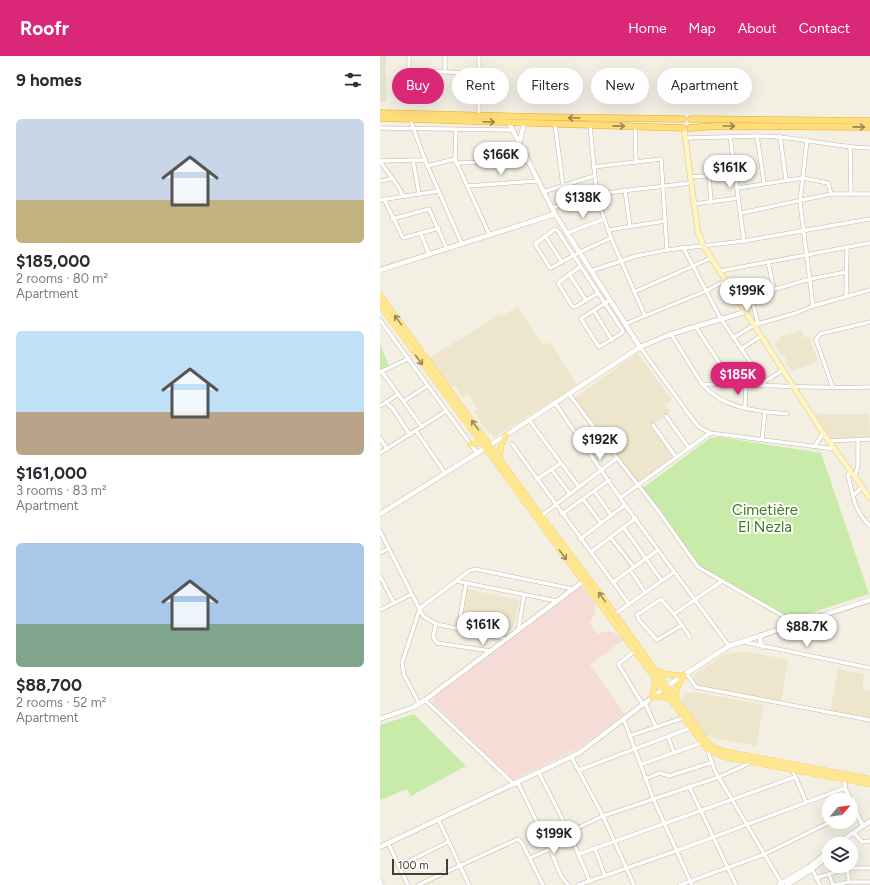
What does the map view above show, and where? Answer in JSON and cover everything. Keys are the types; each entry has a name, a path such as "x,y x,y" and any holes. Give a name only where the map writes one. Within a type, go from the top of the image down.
{"highway":[{"path":"380,113 479,116 688,117 691,119 870,127"},
{"path":"380,118 686,128 764,123 870,121"},
{"path":"683,118 681,124 686,128"},
{"path":"686,128 693,124 691,119"}],"main road":[{"path":"686,128 690,180 698,232 703,245 726,280 743,310 756,325 761,336 823,433 836,449 861,488 870,498"},
{"path":"380,295 583,582 634,651 665,688"},
{"path":"380,305 480,442 499,459 615,614 656,671 683,718 707,749 725,757 792,769 870,779"},
{"path":"499,459 501,446 506,435"},
{"path":"470,444 477,444 480,442"},
{"path":"656,671 665,674 684,675 673,700"},
{"path":"656,678 654,697 673,700 703,737 715,748 727,752 844,776 870,784"}],"street":[{"path":"409,56 409,68"},
{"path":"445,56 444,72 452,72"},
{"path":"479,56 479,68"},
{"path":"479,104 479,116"},
{"path":"410,119 412,129 424,160 462,244"},
{"path":"509,123 520,141 527,161 542,192 555,214 640,347 699,427 710,433 836,449"},
{"path":"520,141 524,123"},
{"path":"764,123 766,136"},
{"path":"554,124 563,186"},
{"path":"590,126 596,194 611,238 645,316"},
{"path":"636,126 636,161"},
{"path":"380,128 513,130"},
{"path":"456,130 455,161 490,236"},
{"path":"730,136 744,241"},
{"path":"687,141 730,136 780,136 850,148 870,148"},
{"path":"757,136 764,183"},
{"path":"780,136 786,180"},
{"path":"808,140 800,202 813,306"},
{"path":"850,148 851,193"},
{"path":"593,167 661,159 667,250"},
{"path":"413,160 419,194"},
{"path":"380,161 424,160"},
{"path":"380,161 392,179 398,183 403,196"},
{"path":"428,166 455,161 527,161"},
{"path":"552,208 596,194 663,186 709,176 736,174"},
{"path":"542,192 594,176"},
{"path":"709,176 711,202"},
{"path":"738,188 803,178 828,183 831,194"},
{"path":"380,181 392,179"},
{"path":"467,186 537,181"},
{"path":"625,190 630,226"},
{"path":"438,191 382,200 403,238 439,228"},
{"path":"741,213 800,202 831,194 870,194"},
{"path":"694,204 739,198"},
{"path":"392,219 429,209 439,228 447,249"},
{"path":"380,270 555,214"},
{"path":"567,233 604,219"},
{"path":"591,271 621,261 683,247 744,241 803,232 870,219"},
{"path":"608,230 665,221"},
{"path":"610,300 605,304 582,319 598,346 601,347 622,334 623,331 605,304 581,266 573,255 556,229 535,244 548,268 551,268 562,262 573,255 579,251 611,238"},
{"path":"421,234 428,254"},
{"path":"545,236 562,262"},
{"path":"720,271 870,243"},
{"path":"683,247 692,267 721,319 764,384"},
{"path":"846,296 847,248"},
{"path":"634,292 711,258"},
{"path":"768,262 774,289"},
{"path":"581,266 558,282 569,301 573,307 598,293"},
{"path":"738,300 774,289 846,272"},
{"path":"569,274 586,300"},
{"path":"625,324 706,291 726,280"},
{"path":"733,338 756,325 796,313 813,306 870,290"},
{"path":"751,296 756,325"},
{"path":"380,514 506,435 640,347 671,334 721,319 743,310"},
{"path":"594,311 612,340"},
{"path":"380,320 477,453"},
{"path":"833,388 816,340 817,337 820,334 870,322"},
{"path":"696,327 733,384"},
{"path":"671,334 702,384 712,395 721,400 745,407 765,412 787,414"},
{"path":"741,349 761,336"},
{"path":"408,359 381,372 422,427"},
{"path":"764,384 783,370"},
{"path":"702,384 764,384 795,388 870,387"},
{"path":"745,407 746,385"},
{"path":"404,402 427,386"},
{"path":"569,394 698,567 796,624"},
{"path":"380,406 397,395"},
{"path":"386,402 393,409 410,435"},
{"path":"555,403 625,505 729,646"},
{"path":"380,453 446,411"},
{"path":"762,439 765,412"},
{"path":"666,416 689,448"},
{"path":"529,420 579,487"},
{"path":"653,426 676,458"},
{"path":"416,431 446,473"},
{"path":"620,498 710,433"},
{"path":"815,446 823,433"},
{"path":"380,438 387,449"},
{"path":"829,441 870,438"},
{"path":"855,478 858,465 858,439"},
{"path":"512,444 555,505 629,604"},
{"path":"541,516 617,458"},
{"path":"537,480 561,463"},
{"path":"551,470 570,494"},
{"path":"850,471 848,476 858,511 870,526"},
{"path":"562,514 609,480"},
{"path":"853,496 861,488"},
{"path":"594,491 611,515"},
{"path":"583,499 600,523"},
{"path":"580,539 625,505"},
{"path":"591,552 636,518"},
{"path":"624,528 662,581"},
{"path":"380,531 427,620 436,624 507,639"},
{"path":"610,538 634,567"},
{"path":"380,553 389,548"},
{"path":"613,582 658,550"},
{"path":"420,703 404,675 402,664 420,608 456,581 474,569 573,590"},
{"path":"630,570 645,592"},
{"path":"615,614 674,572"},
{"path":"380,576 394,603"},
{"path":"380,718 425,700 588,578"},
{"path":"456,581 557,602"},
{"path":"674,614 722,581"},
{"path":"458,629 466,584"},
{"path":"380,610 412,594"},
{"path":"518,631 524,595"},
{"path":"682,625 657,640 639,620 637,615 661,599 674,614 682,625 690,637"},
{"path":"380,847 572,758 586,749 665,688 729,646 870,600"},
{"path":"436,624 433,637 437,643 491,650"},
{"path":"761,635 760,641 764,647"},
{"path":"741,641 870,668"},
{"path":"634,651 618,663 644,704 656,727"},
{"path":"684,675 696,687 870,720"},
{"path":"425,700 517,784 550,849 561,876 568,885"},
{"path":"629,736 683,718"},
{"path":"624,720 633,749 645,779 691,883"},
{"path":"579,770 690,728"},
{"path":"668,736 674,753"},
{"path":"640,765 701,743"},
{"path":"707,749 710,763 783,884"},
{"path":"572,758 615,842 634,885"},
{"path":"569,832 602,816 719,777 753,761"},
{"path":"645,779 660,773 669,776 710,763"},
{"path":"792,769 806,802"},
{"path":"539,773 580,854 590,882"},
{"path":"844,776 845,788 847,793"},
{"path":"580,854 665,825 795,777"},
{"path":"689,786 700,812 736,885"},
{"path":"578,885 676,851 845,788"},
{"path":"858,818 863,826"},
{"path":"438,819 469,885"},
{"path":"848,837 870,821"},
{"path":"680,885 691,883 765,854 822,826"},
{"path":"854,833 862,842 870,841"},
{"path":"418,885 516,839 522,842 543,885"},
{"path":"530,858 572,839"},
{"path":"399,866 448,842"},
{"path":"388,843 408,885"},
{"path":"595,849 605,876"},
{"path":"783,884 822,857"},
{"path":"783,884 812,870 822,862"},
{"path":"858,867 870,868"},
{"path":"812,870 820,885"},
{"path":"848,873 849,882"},
{"path":"816,878 829,874 833,885 849,882 870,882"},
{"path":"380,881 382,885"}],"shaded area":[{"path":"380,56 386,56 386,102 380,102"},
{"path":"518,306 543,346 550,342 577,385 494,437 491,433 489,434 474,412 478,409 468,394 463,397 454,385 450,388 429,358 501,314 502,316"},
{"path":"802,330 804,338 809,336 818,362 791,371 787,364 785,354 780,354 774,344 780,340 779,337"},
{"path":"637,353 672,400 665,405 670,411 651,426 673,457 637,484 574,399"},
{"path":"816,414 869,414 870,438 831,439"},
{"path":"582,586 596,604 595,614 589,623 598,634 607,631 613,632 623,640 590,665 625,714 581,747 513,780 433,703 435,696"},
{"path":"467,589 519,600 514,627 500,637 459,628"},
{"path":"745,651 788,660 781,702 694,686 694,675 726,654"},
{"path":"838,669 864,674 862,688 870,691 870,719 830,712"},
{"path":"693,692 764,705 756,746 705,736 682,704 682,698 688,693"}],"green space":[{"path":"380,344 389,366 380,370"},
{"name":"Cimetière El Nezla","path":"719,437 821,453 869,594 792,619 700,567 643,488 710,438"},
{"path":"414,714 466,766 411,796 407,789 380,800 380,725"}]}
